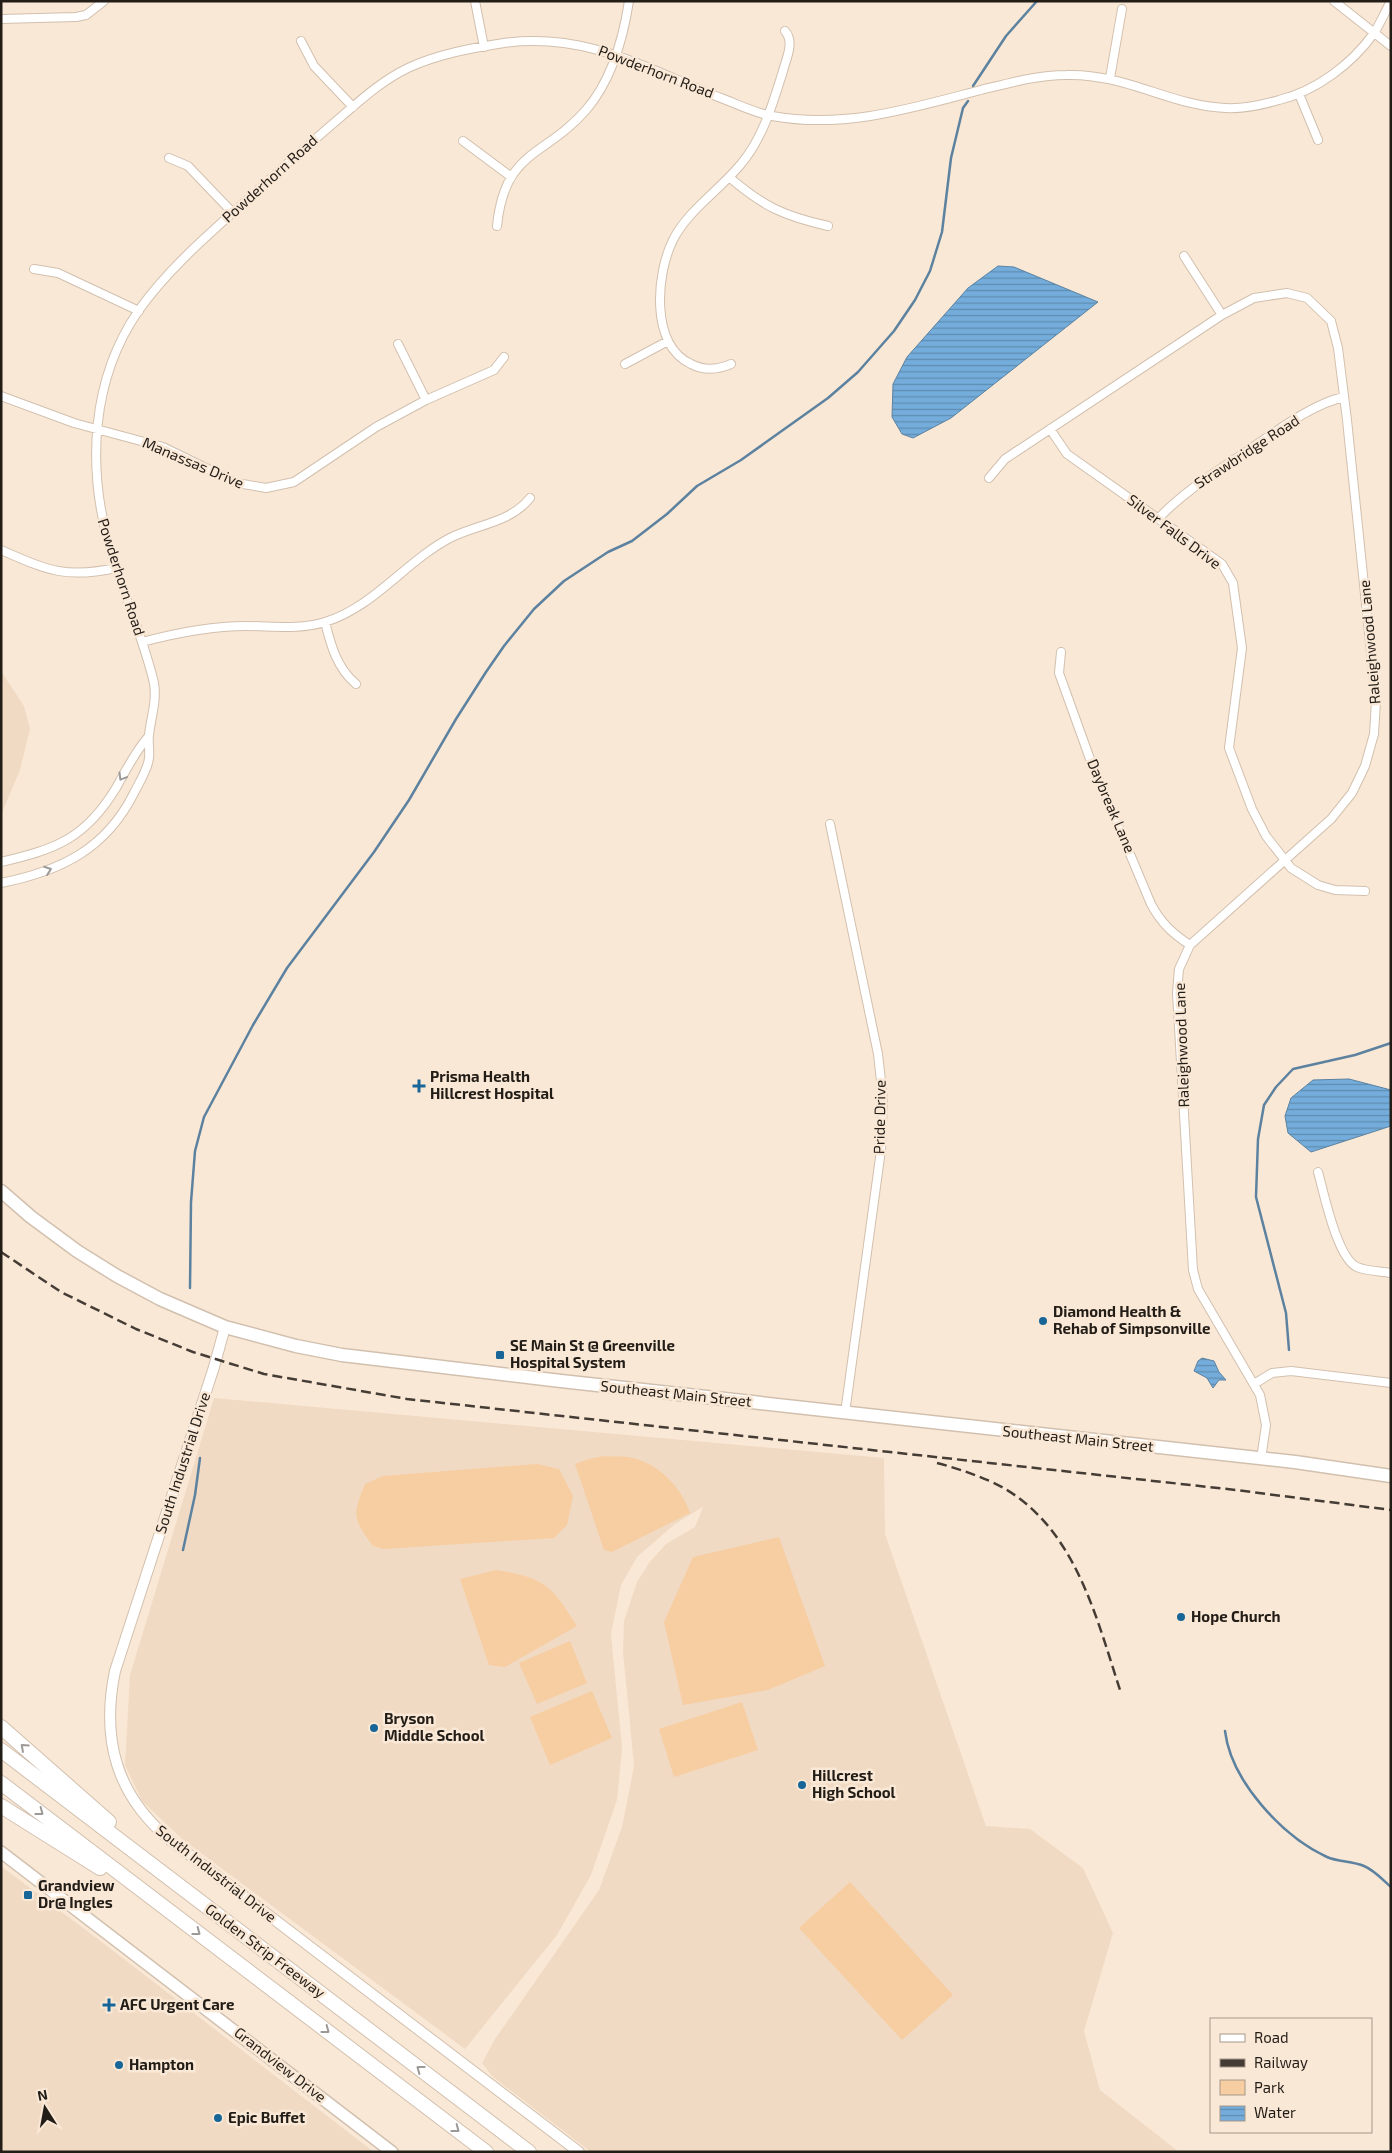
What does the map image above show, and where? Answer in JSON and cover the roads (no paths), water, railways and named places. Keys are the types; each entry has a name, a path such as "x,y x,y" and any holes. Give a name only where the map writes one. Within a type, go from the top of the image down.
{"highway":[{"path":"1,1727 192,1895"},
{"name":"Golden Strip Freeway","path":"1,1750 529,2152"},
{"name":"Golden Strip Freeway","path":"1,1782 486,2152"},
{"path":"1,1806 174,1914"}],"main road":[{"name":"Southeast Main Street","path":"1,1191 31,1217 77,1251 117,1276 160,1299 225,1326 296,1346 342,1355 1391,1476"},
{"name":"Grandview Drive","path":"1,1852 392,2152"}],"street":[{"path":"1,19 71,18 86,14 104,1"},
{"path":"475,1 484,47"},
{"path":"497,226 498,208 510,176 522,161 585,111 600,90 617,54 629,1"},
{"path":"1334,1 1391,46"},
{"name":"Powderhorn Road","path":"1,883 46,871 74,859 104,838 127,807 149,760 148,737 156,693 150,663 116,568 102,517 97,488 94,455 100,406 108,372 139,311 176,267 233,213 378,85 412,66 446,54 517,42 546,41 578,44 617,54 768,116 813,121 850,120 896,112 1037,77 1072,74 1110,78 1187,101 1222,108 1247,106 1299,94 1317,85 1338,70 1374,33 1391,1"},
{"path":"1110,78 1122,9"},
{"path":"731,364 710,369 698,367 679,357 668,341 659,300 661,278 666,255 682,226 748,155 768,116 790,47 790,38 786,31"},
{"path":"301,41 314,66 353,107"},
{"path":"1299,94 1318,140"},
{"path":"463,141 510,176"},
{"path":"169,158 188,166 233,213"},
{"path":"729,177 754,198 774,210 828,226"},
{"path":"1184,256 1222,315"},
{"path":"34,269 58,273 139,311"},
{"name":"Raleighwood Lane","path":"989,478 1005,458 1222,315 1254,298 1287,293 1307,298 1331,321 1338,348 1373,656 1376,700 1374,734 1365,766 1352,793 1331,819 1190,945 1179,969 1178,993 1193,1270 1198,1289 1260,1395 1266,1425 1261,1460"},
{"path":"625,364 668,341"},
{"path":"398,344 426,400"},
{"name":"Manassas Drive","path":"1,396 74,424 163,446 248,486 276,488 305,476 376,428 426,400 494,370 504,357"},
{"name":"Strawbridge Road","path":"1158,519 1186,492 1274,433 1321,406 1344,397"},
{"name":"Silver Falls Drive","path":"1050,429 1067,454 1222,564 1233,583 1242,648 1229,748 1252,810 1266,836 1291,868 1318,885 1334,890 1365,891"},
{"path":"142,642 222,627 288,627 324,622 348,613 432,548 468,530 512,515 530,498"},
{"path":"1,550 44,568 64,573 97,572 116,568"},
{"path":"324,622 336,659 344,672 356,684"},
{"name":"Daybreak Lane","path":"1061,652 1059,673 1090,759 1151,904 1159,919 1190,945"},
{"name":"Powderhorn Road","path":"1,862 49,849 68,841 79,832 108,800 135,752 148,737"},
{"name":"Pride Drive","path":"830,824 875,1036 883,1100 881,1150 845,1413"},
{"path":"1318,1172 1338,1241 1346,1257 1356,1267 1391,1273"},
{"name":"South Industrial Drive","path":"225,1326 214,1367 115,1671 110,1694 109,1725 112,1748 120,1774 139,1809 170,1840 579,2152"},
{"path":"1254,1384 1272,1373 1291,1371 1391,1383"}],"water":[{"path":"998,266 1014,267 1098,302 951,418 913,438 902,434 892,417 893,384 907,357 968,288"},
{"path":"1349,1079 1391,1090 1391,1126 1311,1152 1288,1133 1285,1116 1291,1098 1313,1080"},
{"path":"1202,1358 1214,1361 1219,1372 1226,1380 1219,1380 1213,1388 1207,1378 1194,1371 1198,1361"}],"waterway":[{"path":"973,86 1006,36 1037,1"},
{"path":"190,1288 191,1202 195,1151 204,1117 253,1025 287,968 374,852 409,800 486,672 534,609 564,581 608,552 632,541 667,514 697,486 741,460 828,398 858,372 894,331 915,300 930,271 942,232 951,158 963,108 968,101"},
{"path":"1289,1350 1286,1313 1256,1197 1258,1139 1264,1105 1276,1087 1293,1069 1355,1055 1391,1043"},
{"path":"183,1550 195,1495 200,1458"},
{"path":"1225,1731 1229,1750 1237,1769 1261,1805 1277,1821 1310,1848 1331,1859 1355,1863 1368,1868 1391,1887"}],"railway":[{"path":"1,1252 61,1292 136,1329 193,1352 264,1374 407,1399 1236,1490 1391,1510"},
{"path":"937,1463 965,1471 992,1482 1020,1499 1043,1520 1062,1544 1077,1571 1101,1630 1120,1690"}],"place":[{"name":"Prisma Health Hillcrest Hospital","path":"419,1086"},
{"name":"Diamond Health & Rehab of Simpsonville","path":"1043,1321"},
{"name":"SE Main St @ Greenville Hospital System","path":"500,1355"},
{"name":"Hope Church","path":"1181,1617"},
{"name":"Bryson Middle School","path":"374,1728"},
{"name":"Hillcrest High School","path":"802,1785"},
{"name":"Grandview Dr@ Ingles","path":"28,1895"},
{"name":"AFC Urgent Care","path":"109,2005"},
{"name":"Hampton","path":"119,2065"},
{"name":"Epic Buffet","path":"218,2118"}]}
